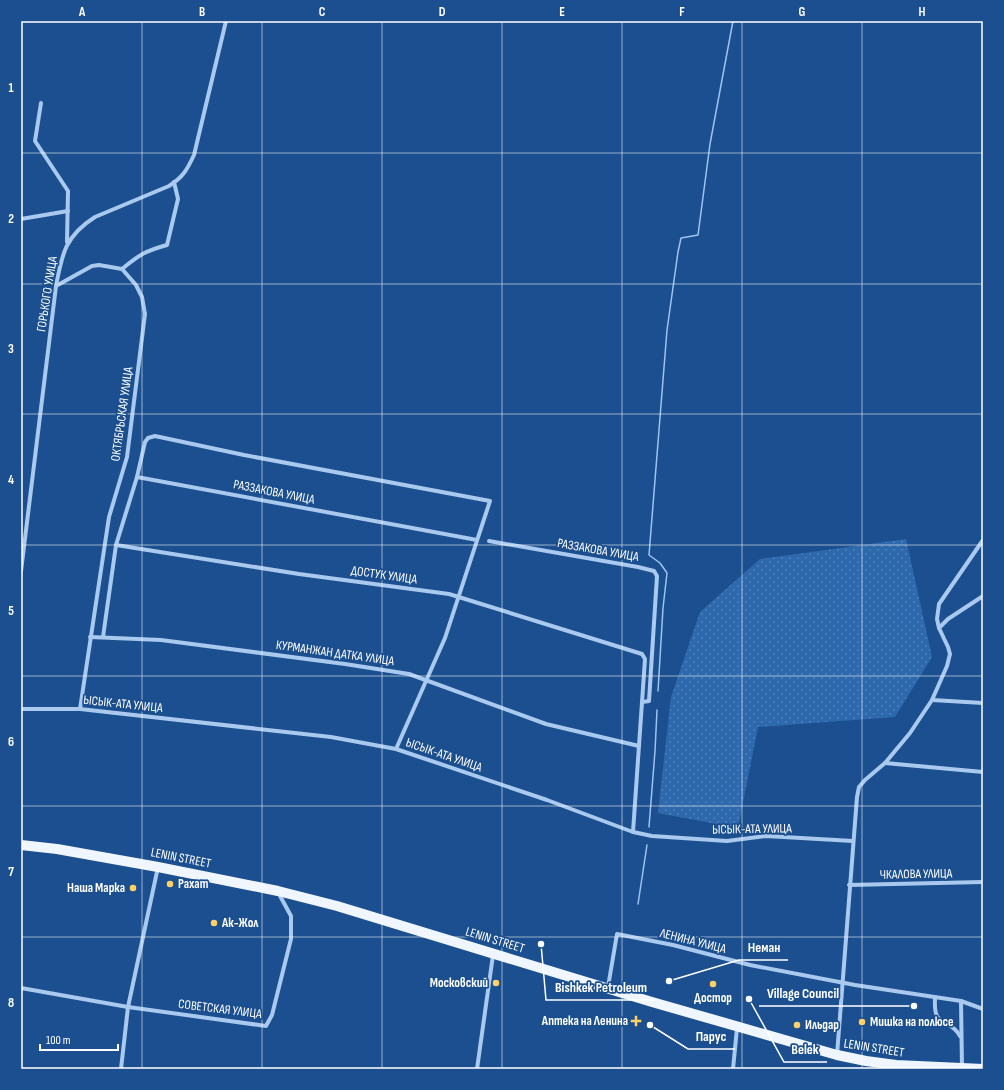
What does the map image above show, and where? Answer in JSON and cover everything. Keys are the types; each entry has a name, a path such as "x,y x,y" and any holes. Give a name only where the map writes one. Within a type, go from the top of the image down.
{"main road":[{"name":"LENIN STREET","path":"21,845 57,849 158,867 337,906 837,1055 896,1065 983,1069"}],"street":[{"name":"ГОРЬКОГО УЛИЦА","path":"21,571 56,286 60,263 67,243 84,224 95,217 149,195 180,179 188,169 194,155 226,21"},
{"path":"41,103 35,141 68,191 67,243"},
{"path":"56,286 92,266 99,265 122,269 139,255 150,249 167,244 178,200 174,182"},
{"path":"21,220 68,211"},
{"name":"ОКТЯБРЬСКАЯ УЛИЦА","path":"90,636 109,517 127,457 145,314 142,297 136,285 122,269"},
{"path":"103,637 116,545 137,477 145,442 148,438 155,436 490,501 445,638 396,749"},
{"name":"РАЗЗАКОВА УЛИЦА","path":"137,477 477,540"},
{"path":"837,1055 849,885 859,787 885,763 910,732 932,700 950,654 948,646 939,628 937,619 939,604 983,540"},
{"name":"РАЗЗАКОВА УЛИЦА","path":"488,541 638,567 654,571 656,573 649,701 642,702"},
{"name":"ДОСТУК УЛИЦА","path":"116,545 284,572 459,597 642,654 645,658 642,702"},
{"path":"939,628 948,619 983,596"},
{"path":"80,709 90,636"},
{"name":"КУРМАНЖАН ДАТКА УЛИЦА","path":"90,636 161,640 338,663 409,674 546,724 639,746"},
{"path":"932,700 983,703"},
{"path":"633,832 642,702"},
{"name":"ЫСЫК-АТА УЛИЦА","path":"21,709 80,709 331,737 396,749 547,800 633,832 652,836 727,841 766,836 853,841"},
{"path":"885,763 983,772"},
{"path":"121,1069 128,1007 158,867"},
{"name":"ЧКАЛОВА УЛИЦА","path":"849,885 983,882"},
{"name":"СОВЕТСКАЯ УЛИЦА","path":"21,988 128,1007 266,1026 272,1015 291,939 291,916 278,892"},
{"name":"ЛЕНИНА УЛИЦА","path":"608,988 617,934 673,945 750,965 961,1001 983,1009"},
{"path":"477,1069 493,953"},
{"path":"935,997 936,1015 957,1030 961,1038"},
{"path":"961,1001 962,1068"},
{"path":"733,1069 737,1026"}],"shaded area":[{"path":"906,539 932,657 895,717 758,727 738,828 658,813 671,697 700,612 760,559"}],"waterway":[{"path":"658,691 663,608 667,573 660,563 649,555 667,330 681,238 698,235 710,144 733,21"},
{"path":"649,827 657,710"},
{"path":"638,904 647,845"}],"place":[{"name":"Рахат","path":"170,884"},
{"name":"Наша Марка","path":"133,888"},
{"name":"Ак-Жол","path":"214,923"},
{"name":"Bishkek Petroleum","path":"541,944"},
{"name":"Неман","path":"669,981"},
{"name":"Московский","path":"496,983"},
{"name":"Достор","path":"713,984"},
{"name":"Belek","path":"749,999"},
{"name":"Village Council","path":"914,1006"},
{"name":"Аптека на Ленина","path":"636,1021"},
{"name":"Мишка на полюсе","path":"862,1022"},
{"name":"Парус","path":"650,1025"},
{"name":"Ильдар","path":"797,1025"}]}
